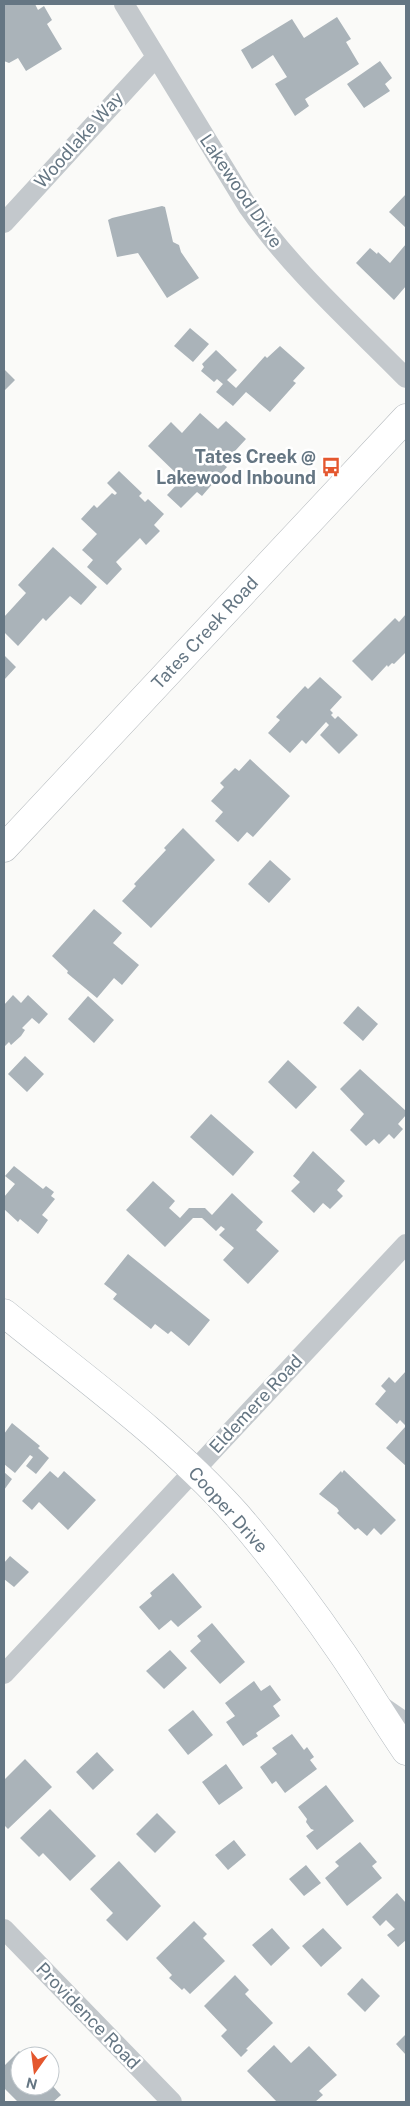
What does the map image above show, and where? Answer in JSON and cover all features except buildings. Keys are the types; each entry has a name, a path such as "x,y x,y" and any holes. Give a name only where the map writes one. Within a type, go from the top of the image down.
{"main road":[{"name":"Tates Creek Road","path":"4,848 406,418"},
{"name":"Cooper Drive","path":"4,1313 129,1413 193,1471 236,1514 271,1557 343,1654 406,1751"}],"street":[{"name":"Lakewood Drive","path":"124,4 248,207 268,236 296,268 406,378"},
{"name":"Woodlake Way","path":"4,223 156,57"},
{"name":"Eldemere Road","path":"4,1674 406,1244"},
{"path":"374,1701 406,1723"},
{"name":"Providence Road","path":"4,1929 172,2102"}],"place":[{"name":"Tates Creek @ Lakewood Inbound","path":"331,467"}]}
